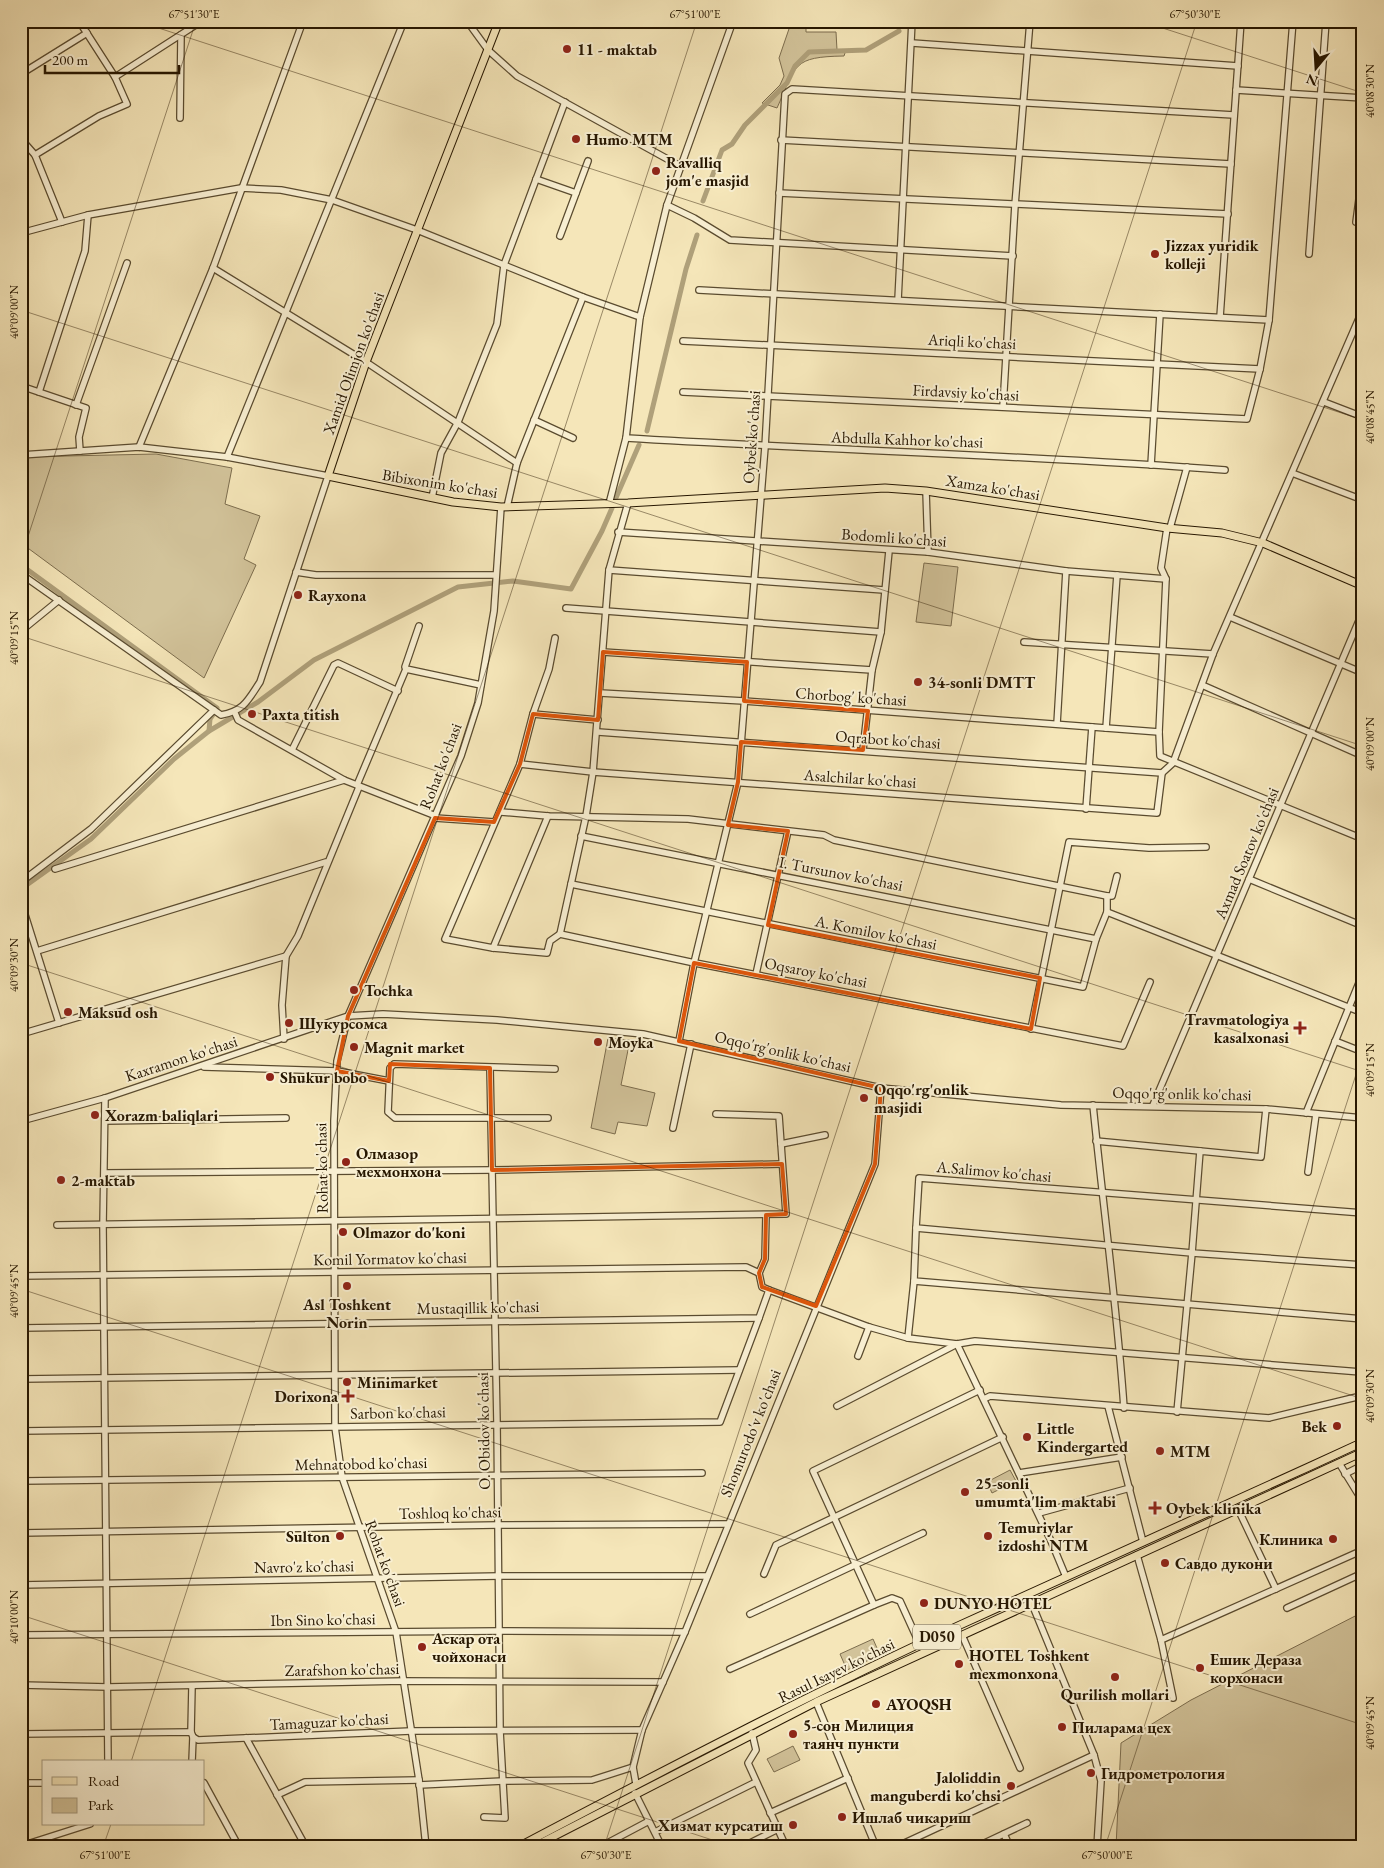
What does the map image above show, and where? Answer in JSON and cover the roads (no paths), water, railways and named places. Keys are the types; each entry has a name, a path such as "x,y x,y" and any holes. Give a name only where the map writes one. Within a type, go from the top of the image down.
{"main road":[{"name":"Xamid Olimjon ko'chasi","path":"328,476 366,362 499,21"},
{"name":"Bibixonim ko'chasi","path":"328,476 432,498 504,507 609,504"},
{"name":"Xamza ko'chasi","path":"609,504 885,488 926,491 1168,528 1222,533 1262,543 1363,586"},
{"name":"Rasul Isayev ko'chasi","path":"518,1847 636,1784 811,1696 958,1626 1362,1444"},
{"name":"Rasul Isayev ko'chasi","path":"533,1847 635,1792 816,1702 1363,1452"},
{"path":"958,1626 962,1635"}],"street":[{"path":"35,155 98,116 127,104 115,77 80,21"},
{"path":"115,77 202,21"},
{"path":"139,447 213,268 303,21"},
{"path":"227,457 404,21"},
{"path":"467,21 488,50 517,76 680,166"},
{"path":"609,504 626,438 640,317 666,205 733,21"},
{"path":"898,300 912,21"},
{"path":"1003,407 1015,206 1030,21"},
{"path":"1220,317 1241,21"},
{"path":"1260,369 1269,320 1293,21"},
{"path":"1309,254 1326,21"},
{"path":"21,74 87,33"},
{"path":"180,118 181,35"},
{"path":"912,42 1238,66"},
{"name":"Oybek ko'chasi","path":"679,1041 694,963 738,782 765,446 785,94 792,89 909,96"},
{"path":"1236,90 1363,98"},
{"path":"909,96 1234,115"},
{"path":"432,498 441,453 458,422 497,324 504,265 565,102"},
{"path":"21,139 35,155 62,222"},
{"path":"781,140 907,149 1231,164"},
{"path":"560,236 588,161"},
{"path":"1356,222 1363,169"},
{"path":"536,179 576,193"},
{"path":"21,233 88,215 241,188 281,190 332,200 417,230 583,297 640,317"},
{"path":"779,193 1015,206 1228,214"},
{"path":"666,205 694,218 730,240 1013,256"},
{"path":"39,392 85,251 88,215"},
{"path":"76,405 127,263"},
{"path":"213,268 366,362 517,463"},
{"path":"699,290 1269,320"},
{"name":"Rohat ko'chasi","path":"426,1847 419,1783 396,1632 342,1477 335,1427 336,1222 334,1171 337,1071 348,1016 461,756 478,703 494,611 504,507 517,463 583,297"},
{"path":"1162,773 1172,762 1213,654 1363,309"},
{"path":"1151,465 1160,314"},
{"path":"1354,331 1363,334"},
{"name":"Ariqli ko'chasi","path":"683,341 1260,369"},
{"name":"Firdavsiy ko'chasi","path":"683,392 1247,419 1260,369"},
{"path":"21,386 86,408 78,436 80,451"},
{"path":"1324,402 1363,417"},
{"path":"534,420 573,438"},
{"name":"Abdulla Kahhor ko'chasi","path":"626,438 1225,470"},
{"path":"21,455 139,447 227,457 328,476"},
{"path":"1187,467 1168,528 1162,568 1166,580 1159,732 1160,756 1363,839"},
{"path":"1292,473 1363,500"},
{"name":"Xamid Olimjon ko'chasi","path":"235,712 245,705 260,682 328,476"},
{"path":"926,491 928,552"},
{"path":"555,638 549,669 533,714 520,764 445,939 493,948 547,953 550,941 560,934 582,836 593,772 598,732 609,570 618,532 628,503"},
{"name":"Bodomli ko'chasi","path":"618,532 889,551 928,552 1066,571 1166,580"},
{"path":"863,750 872,670 881,632 889,551"},
{"path":"609,570 884,590"},
{"path":"1057,724 1066,571"},
{"path":"296,572 316,575 496,575"},
{"path":"21,574 221,715 235,712 238,720 344,780 435,817 494,822"},
{"path":"1106,728 1117,575"},
{"path":"21,631 59,600"},
{"path":"566,608 881,632"},
{"name":"Axmad Soatov ko'chasi","path":"1152,1105 1218,957 1363,611"},
{"path":"1230,617 1363,673"},
{"path":"284,1039 282,1005 286,956 298,936 326,862 398,692 406,669 404,667 418,626"},
{"path":"1024,642 1112,646 1213,654"},
{"path":"603,652 872,670"},
{"path":"292,750 334,665 338,663 398,692"},
{"path":"406,669 481,685"},
{"path":"1202,685 1363,756"},
{"name":"Chorbog' ko'chasi","path":"600,693 744,701 1159,732"},
{"path":"21,882 91,829 214,710"},
{"path":"533,714 598,720"},
{"path":"1086,809 1092,727"},
{"name":"Oqrabot ko'chasi","path":"598,732 1162,773"},
{"name":"Asalchilar ko'chasi","path":"520,764 593,772 1157,813 1162,773"},
{"path":"55,869 344,780"},
{"path":"501,812 548,816 688,820 824,835 834,840 1107,896 1112,896 1117,876"},
{"path":"493,948 548,816"},
{"path":"756,974 788,831"},
{"name":"I. Tursunov ko'chasi","path":"582,836 1096,939"},
{"path":"1031,1029 1069,842 1149,848 1206,847"},
{"path":"37,951 326,862"},
{"path":"1250,879 1363,926"},
{"name":"A. Komilov ko'chasi","path":"572,884 706,913 1083,986 1096,939 1107,912 1107,896"},
{"path":"21,902 59,1023"},
{"path":"1107,912 1363,1013"},
{"name":"Oqsaroy ko'chasi","path":"560,934 694,963 1123,1046 1150,982"},
{"path":"21,1034 286,956"},
{"path":"1306,1113 1363,973"},
{"name":"Oqqo'rg'onlik ko'chasi","path":"348,1016 384,1014 498,1020 643,1034 882,1088 1061,1105 1152,1105 1266,1109 1363,1118"},
{"name":"Kaxramon ko'chasi","path":"21,1121 105,1098 348,1016"},
{"path":"1335,1041 1363,1052"},
{"path":"673,1128 690,1044"},
{"path":"548,1118 395,1118 388,1112 390,1068 394,1064 490,1068 555,1068"},
{"path":"200,1067 337,1071 389,1081"},
{"name":"O. Obidov ko'chasi","path":"484,1817 505,1818 500,1731 497,1525 498,1423 490,1068"},
{"name":"Shomurodo'v ko'chasi","path":"636,1784 632,1767 642,1730 685,1632 875,1164 882,1088"},
{"path":"105,1098 103,1225 108,1760"},
{"path":"1093,1105 1102,1194 1116,1297 1124,1408"},
{"path":"1096,1141 1262,1157 1266,1109"},
{"path":"57,1225 786,1214 780,1116 716,1114"},
{"path":"1308,1172 1316,1114"},
{"path":"105,1121 286,1118"},
{"path":"781,1144 826,1134"},
{"path":"1177,1412 1200,1151"},
{"path":"105,1173 492,1170 782,1164"},
{"name":"A.Salimov ko'chasi","path":"916,1228 919,1178 1102,1194 1363,1213"},
{"path":"766,1215 765,1259 759,1273 762,1287 870,1327 908,1338 958,1344"},
{"path":"908,1338 914,1281 916,1228 1192,1253 1363,1265"},
{"name":"Komil Yormatov ko'chasi","path":"21,1276 336,1274 746,1267 759,1273"},
{"path":"914,1281 1363,1319"},
{"path":"759,1318 770,1290"},
{"name":"Mustaqillik ko'chasi","path":"21,1328 104,1325 759,1318"},
{"name":"Sarbon ko'chasi","path":"21,1431 498,1423 720,1422 759,1318"},
{"path":"858,1356 870,1327"},
{"path":"837,1406 958,1344 975,1340 1361,1372"},
{"path":"1362,1444 1361,1372 1363,1340"},
{"path":"958,1344 1020,1472 1066,1577"},
{"path":"21,1379 739,1370"},
{"path":"874,1605 813,1473 814,1470 980,1390"},
{"path":"984,1399 990,1396 1269,1418 1361,1395"},
{"path":"1108,1406 1143,1542"},
{"path":"764,1574 776,1544 1003,1437"},
{"path":"1020,1472 1122,1457"},
{"path":"1339,1463 1363,1502"},
{"path":"1345,1474 1363,1465"},
{"name":"Mehnatobod ko'chasi","path":"21,1481 702,1473"},
{"path":"1039,1513 1130,1488"},
{"path":"1238,1509 1276,1589"},
{"name":"Toshloq ko'chasi","path":"21,1533 497,1525 728,1524"},
{"path":"750,1614 923,1533"},
{"path":"1161,1640 1363,1550"},
{"path":"1137,1555 1161,1640 1173,1698"},
{"path":"1287,1608 1363,1573"},
{"name":"Navro'z ko'chasi","path":"21,1585 498,1576 707,1576"},
{"path":"730,1669 892,1598 900,1601 920,1645"},
{"path":"1032,1604 1094,1754 1100,1780 1097,1847"},
{"name":"Ibn Sino ko'chasi","path":"21,1636 499,1631 685,1632"},
{"path":"962,1635 1020,1768"},
{"name":"Zarafshon ko'chasi","path":"21,1685 108,1687 404,1681 663,1682"},
{"path":"192,1686 192,1760"},
{"path":"816,1702 876,1847"},
{"name":"Tamaguzar ko'chasi","path":"21,1734 192,1735 198,1740 411,1730 642,1730"},
{"path":"752,1733 756,1750 748,1763 786,1847"},
{"path":"246,1738 306,1847"},
{"path":"896,1847 1094,1754"},
{"path":"277,1795 305,1782 419,1783 592,1780 632,1767"},
{"path":"770,1813 848,1778"},
{"path":"655,1832 756,1782"},
{"path":"21,1783 42,1783"},
{"path":"205,1785 239,1847"},
{"path":"635,1792 662,1847"},
{"path":"600,1847 649,1821"},
{"path":"976,1847 1027,1823"},
{"path":"21,1846 84,1826"},
{"path":"742,1847 778,1829"},
{"path":"1004,1834 1010,1847"}],"waterway":[{"path":"703,201 722,150 732,144 745,125 787,83 795,66 809,52 866,50 899,31"},
{"path":"647,431 686,269 697,235"},
{"path":"615,500 639,445"},
{"path":"21,889 91,839 174,759 209,731 258,702 314,660 458,587 513,581 571,589 612,508"},
{"path":"21,565 217,708"},
{"path":"209,731 210,719 214,713"}],"place":[{"name":"11 - maktab","path":"567,49"},
{"name":"Humo MTM","path":"576,139"},
{"name":"Ravalliq jom'e masjid","path":"656,171"},
{"name":"Jizzax yuridik kolleji","path":"1155,254"},
{"name":"Rayxona","path":"298,595"},
{"name":"34-sonli DMTT","path":"918,682"},
{"name":"Paxta titish","path":"252,714"},
{"name":"Tochka","path":"354,990"},
{"name":"Maksud osh","path":"68,1012"},
{"name":"Шукурсомса","path":"289,1023"},
{"name":"Travmatologiya kasalxonasi","path":"1300,1028"},
{"name":"Moyka","path":"598,1042"},
{"name":"Magnit market","path":"354,1047"},
{"name":"Shukur bobo","path":"270,1077"},
{"name":"Oqqo'rg'onlik masjidi","path":"864,1098"},
{"name":"Xorazm baliqlari","path":"95,1115"},
{"name":"Олмазор мехмонхона","path":"346,1162"},
{"name":"2-maktab","path":"61,1180"},
{"name":"Olmazor do'koni","path":"343,1232"},
{"name":"Asl Toshkent Norin","path":"347,1286"},
{"name":"Minimarket","path":"347,1382"},
{"name":"Dorixona","path":"348,1396"},
{"name":"Bek","path":"1337,1426"},
{"name":"Little Kindergarted","path":"1027,1437"},
{"name":"MTM","path":"1160,1451"},
{"name":"25-sonli umumta'lim maktabi","path":"965,1492"},
{"name":"Oybek klinika","path":"1155,1508"},
{"name":"Sulton","path":"340,1536"},
{"name":"Temuriylar izdoshi NTM","path":"988,1536"},
{"name":"Клиника","path":"1333,1539"},
{"name":"Савдо дукони","path":"1165,1563"},
{"name":"DUNYO HOTEL","path":"924,1603"},
{"name":"Аскар ота чойхонаси","path":"422,1647"},
{"name":"HOTEL Toshkent mexmonxona","path":"959,1664"},
{"name":"Ешик Дераза корхонаси","path":"1200,1668"},
{"name":"Qurilish mollari","path":"1115,1677"},
{"name":"AYOQSH","path":"876,1704"},
{"name":"Пиларама цех","path":"1062,1727"},
{"name":"5-сон Милиция таянч пункти","path":"793,1734"},
{"name":"Гидрометрология","path":"1091,1773"},
{"name":"Jaloliddin manguberdi ko'chsi","path":"1011,1786"},
{"name":"Ишлаб чикариш","path":"842,1817"},
{"name":"Хизмат курсатиш","path":"793,1825"}]}
